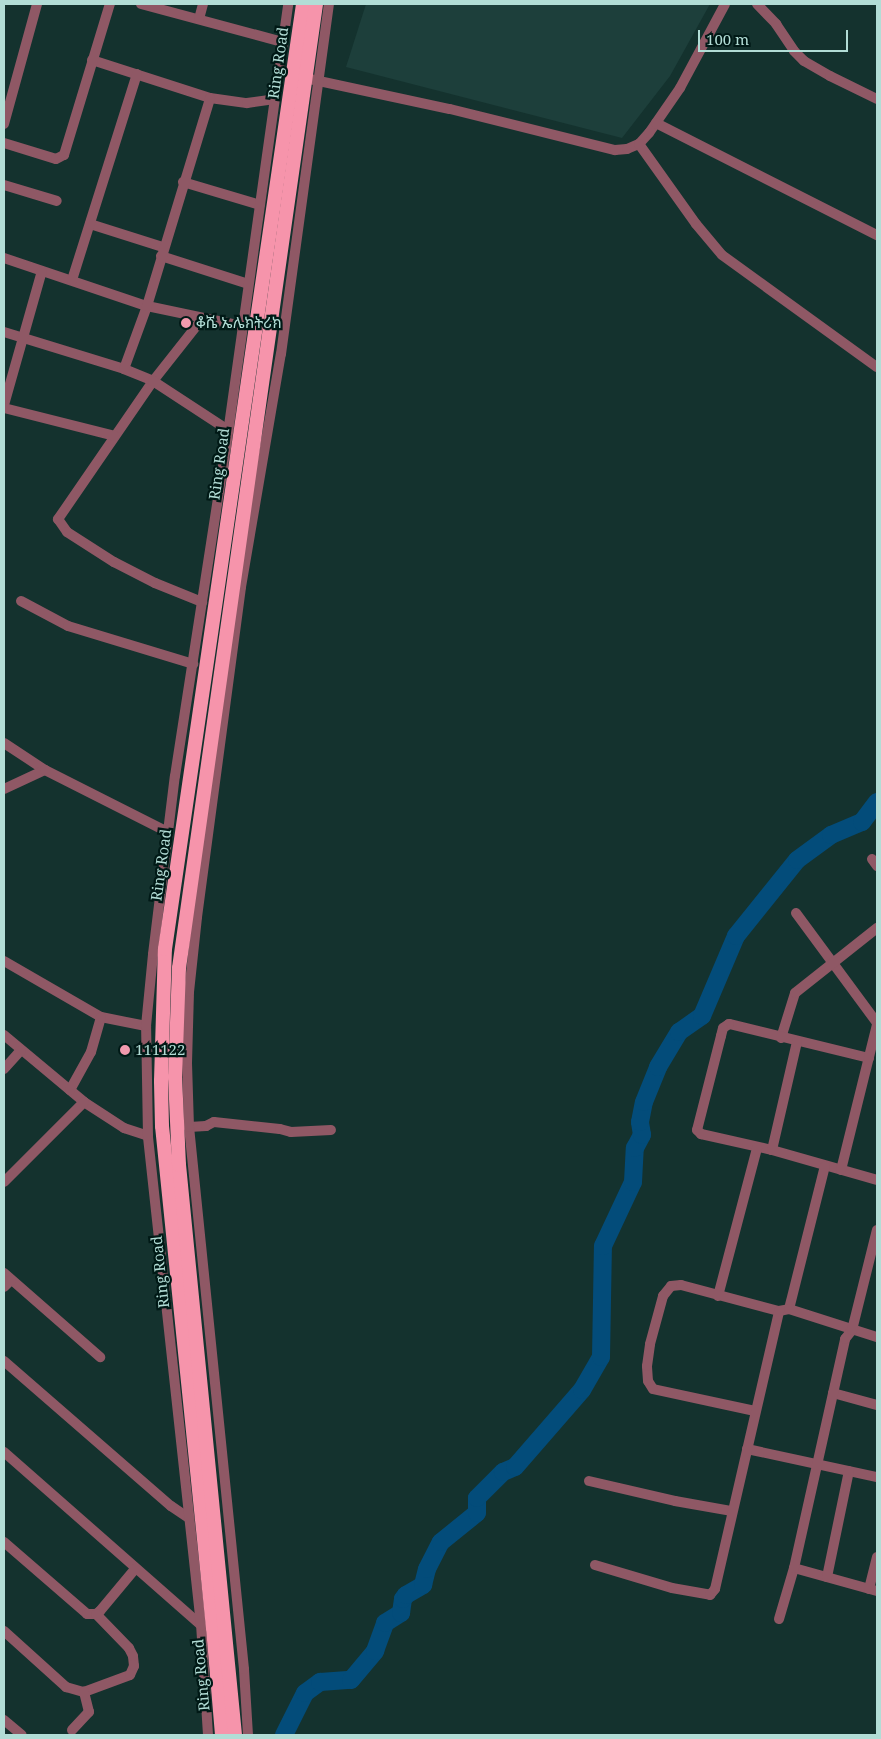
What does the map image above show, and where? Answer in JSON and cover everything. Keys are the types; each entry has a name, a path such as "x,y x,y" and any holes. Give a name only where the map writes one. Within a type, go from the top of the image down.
{"highway":[{"name":"Ring Road","path":"228,1732 162,1126 161,1081 165,959 181,834 303,4"},
{"name":"Ring Road","path":"228,1732 179,1165 175,1077 178,986 215,704 312,79 316,4"}],"street":[{"path":"4,124 37,4"},
{"path":"4,144 56,159 64,155 110,4"},
{"path":"142,4 283,42"},
{"path":"198,19 203,4"},
{"path":"228,1732 201,1625 148,1136 146,1026 168,832 228,430 288,4"},
{"path":"228,1732 236,1584 189,1127 187,1063 189,992 197,917 241,587 281,354 312,79 330,4"},
{"path":"312,79 450,109 615,150 627,149 639,144 680,88 725,4"},
{"path":"757,4 776,24 794,52 804,61 877,99"},
{"path":"92,60 210,98 247,103 275,99"},
{"path":"72,280 137,74"},
{"path":"124,368 147,306 210,98"},
{"path":"656,123 877,235"},
{"path":"639,144 696,224 722,255 877,367"},
{"path":"183,182 260,205"},
{"path":"4,185 57,201"},
{"path":"90,224 248,284"},
{"path":"4,258 147,306 202,319 243,326"},
{"path":"42,271 4,406 115,436"},
{"path":"202,319 153,381 60,515 61,525 67,532 114,562 155,583 202,602"},
{"path":"4,332 124,368 153,381 228,430"},
{"path":"21,600 68,626 193,664"},
{"path":"4,743 44,770 168,832"},
{"path":"4,789 44,770"},
{"path":"796,913 877,1024 841,1170"},
{"path":"781,1038 795,993 832,961 877,928"},
{"path":"4,961 101,1017 146,1026"},
{"path":"70,1090 91,1052 101,1017"},
{"path":"869,1058 729,1024 723,1028 696,1130 701,1134 772,1150 877,1180"},
{"path":"4,1035 84,1102 124,1128 148,1136"},
{"path":"772,1150 797,1042"},
{"path":"4,1068 21,1050"},
{"path":"4,1182 84,1102"},
{"path":"189,1127 206,1126 214,1122 280,1129 291,1132 332,1130"},
{"path":"718,1296 757,1148"},
{"path":"595,1565 672,1588 710,1596 715,1589 755,1411 825,1166"},
{"path":"779,1619 794,1568 816,1464 846,1339 852,1330 877,1230"},
{"path":"6,1280 100,1357"},
{"path":"755,1411 653,1389 648,1381 647,1366 650,1344 663,1296 671,1286 681,1285 718,1296 784,1310 877,1336"},
{"path":"4,1362 171,1506 189,1518"},
{"path":"833,1393 877,1405"},
{"path":"747,1449 877,1478"},
{"path":"4,1452 201,1625"},
{"path":"828,1577 849,1472"},
{"path":"589,1481 675,1501 732,1511"},
{"path":"4,1542 87,1614 96,1614 129,1648 133,1656 134,1666 130,1675 84,1692 66,1687 4,1631"},
{"path":"794,1568 873,1590 877,1557"},
{"path":"96,1614 135,1569"},
{"path":"72,1730 88,1712 84,1692"},
{"path":"4,1720 22,1735"}],"shaded area":[{"path":"366,4 710,4 670,76 622,138 346,67"}],"waterway":[{"path":"284,1735 305,1693 320,1682 351,1680 375,1651 385,1623 401,1613 403,1599 406,1595 423,1585 427,1569 441,1542 477,1513 477,1498 503,1472 515,1467 582,1390 601,1357 603,1246 633,1182 635,1148 642,1135 640,1122 644,1102 658,1067 679,1032 702,1016 736,936 797,860 831,835 862,822 877,802"}],"place":[{"name":"ቆሼ ኤሌክትሪክ","path":"186,323"},
{"name":"111122","path":"125,1050"}]}
